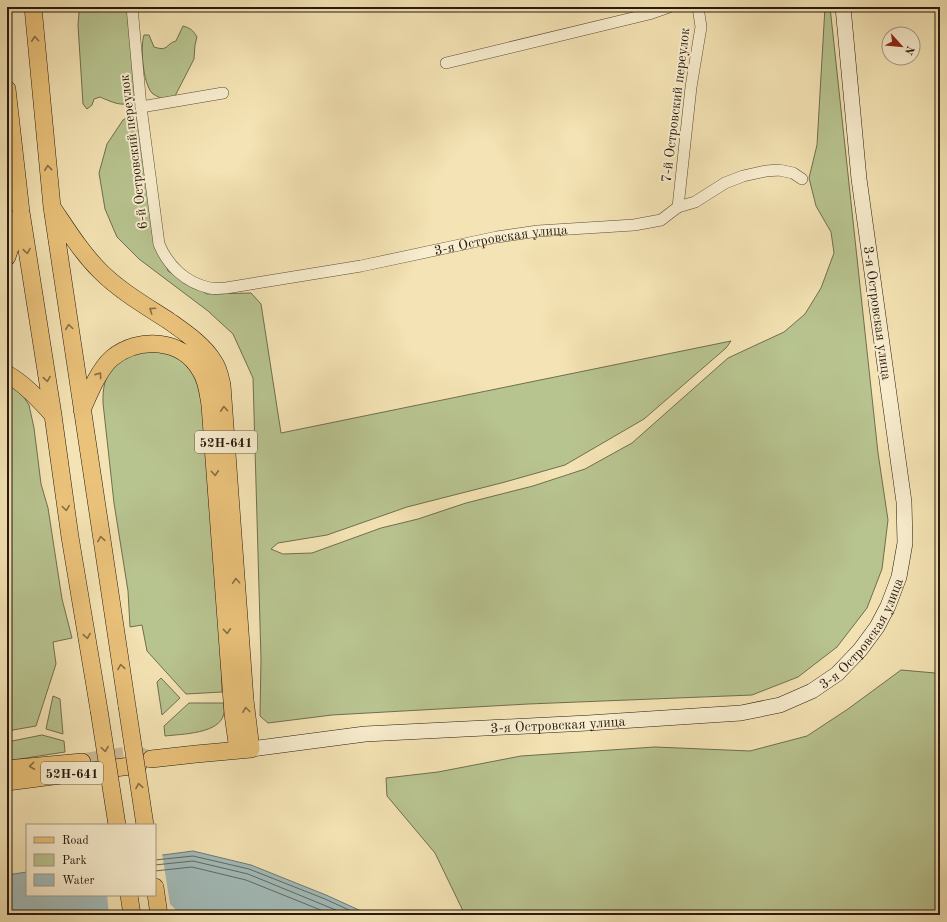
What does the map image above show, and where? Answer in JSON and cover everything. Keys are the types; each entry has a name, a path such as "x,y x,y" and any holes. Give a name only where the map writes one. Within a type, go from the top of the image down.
{"main road":[{"path":"33,7 52,207 145,824"},
{"name":"3-я Островская улица","path":"245,749 365,734 741,713 780,705 812,691 837,674 860,650 877,627 888,606 898,576 905,543 904,502 859,179 843,7"},
{"path":"7,90 21,212 53,414 70,537 117,824"},
{"name":"52Н-641","path":"52,207 83,251 100,271 122,289 194,339 215,362 220,374 245,700 245,749"},
{"path":"7,257 21,212"},
{"name":"52Н-641","path":"82,410 96,380 111,359 126,349 142,344 161,344 177,349 191,358 200,369 206,382 210,405 233,714 245,749"},
{"path":"7,374 16,379 31,392 53,414"},
{"name":"52Н-641","path":"7,782 245,749"},
{"name":"52Н-641","path":"7,769 82,762"},
{"path":"156,895 159,915"},
{"path":"129,896 132,915"}],"street":[{"name":"6-й Островский переулок","path":"132,7 141,107 159,244 169,263 176,271 190,281"},
{"path":"446,64 649,14 669,7"},
{"name":"7-й Островский переулок","path":"678,207 691,87 701,27 698,7"},
{"path":"141,107 223,93"},
{"name":"3-я Островская улица","path":"190,281 211,289 226,288 361,266 497,237 538,231 634,225 661,220 678,207 695,202 725,184 743,176 778,170 793,173 802,179"}],"green space":[{"path":"81,7 127,7 135,93 130,102 120,104 100,97 94,99 92,105 87,109 83,104 78,25"},
{"path":"825,7 830,7 878,453 888,520 882,569 867,608 837,647 798,677 752,695 528,704 332,715 268,723 260,716 261,659 253,378 233,334 208,311 139,259 117,237 105,209 99,173 107,144 123,120 137,112 154,221 168,271 207,294 251,293 261,304 281,433 731,341 726,348 644,419 565,465 407,507 327,535 278,543 271,549 283,554 312,553 381,528 418,519 466,503 533,486 585,469 632,443 728,358 784,332 805,314 821,288 834,253 831,232 816,206 809,178 817,145"},
{"path":"183,26 191,30 197,37 194,59 175,96 162,99 152,93 146,81 142,56 144,35 149,35 154,47 162,49 176,41"},
{"path":"141,351 166,352 188,364 202,387 221,657 222,692 186,694 147,651 142,625 130,627 128,591 114,503 103,393 107,376 116,364 123,359"},
{"path":"7,382 22,394 29,405 34,428 41,484 48,508 62,599 72,638 53,642 56,664 36,726 7,731"},
{"path":"901,670 935,673 940,676 940,915 465,915 435,853 387,796 386,778 438,772 521,756 655,747 750,751 807,736 848,709"},
{"path":"161,678 180,698 162,715 157,682"},
{"path":"53,696 60,699 63,734 46,729"},
{"path":"189,703 223,703 224,712 221,720 216,725 199,732 165,736 164,726"},
{"path":"42,735 64,741 65,752 7,761 7,742"}],"water":[{"path":"193,851 251,865 326,895 370,915 7,915 7,875 26,872 26,896 156,896 156,856"}],"pier":[{"path":"162,853 170,904 175,909 176,915 109,915 107,896 156,896 156,854"}],"tunnel":[{"path":"82,762 135,754 149,759"}]}
